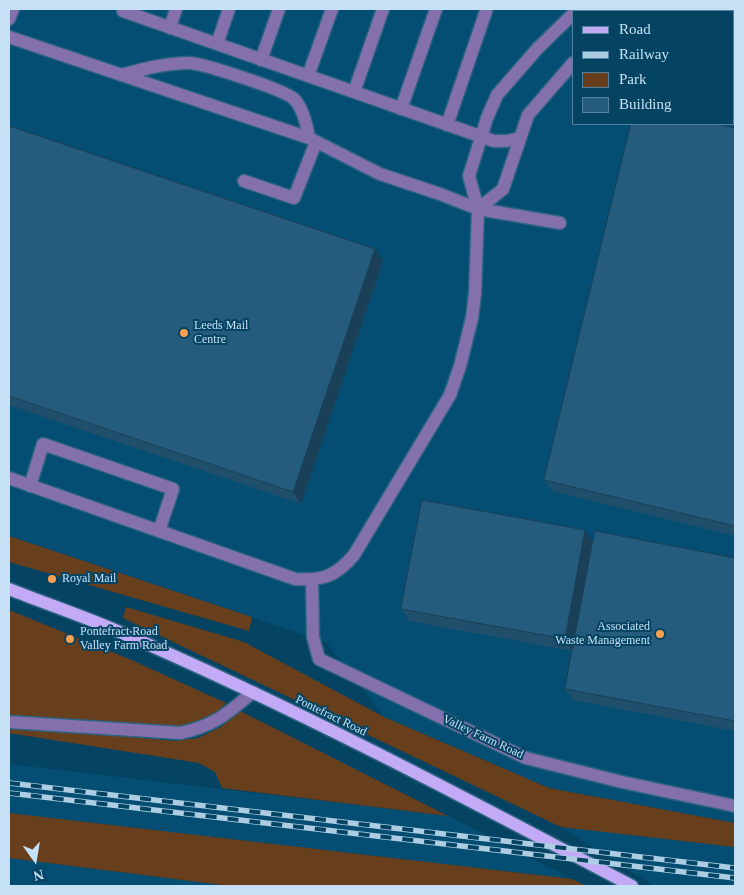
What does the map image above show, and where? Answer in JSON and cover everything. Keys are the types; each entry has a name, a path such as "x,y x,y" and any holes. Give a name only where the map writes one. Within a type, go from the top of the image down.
{"main road":[{"name":"Pontefract Road","path":"9,590 113,630 253,692 442,786 632,886"}],"lane":[{"path":"9,19 12,9"},
{"path":"124,9 123,11 170,28 481,137 494,141 520,138"},
{"path":"170,28 176,9"},
{"path":"217,44 229,9"},
{"path":"261,60 279,9"},
{"path":"308,76 332,9"},
{"path":"354,92 383,9"},
{"path":"401,109 436,9"},
{"path":"447,125 486,11"},
{"path":"9,478 295,579 312,580 329,577 343,568 354,555 450,394 460,366 472,318 474,294 478,209 469,176 487,118 497,95 538,48 570,21"},
{"path":"9,37 312,140 380,174 478,209 560,223"},
{"path":"121,75 161,65 191,63 266,84 294,99 305,120 312,140 294,198 244,182"},
{"path":"478,209 503,189 528,115 570,67"},
{"path":"30,486 42,444 173,489 159,531"},
{"name":"Valley Farm Road","path":"312,580 313,638 319,659 526,758 622,782 735,806"},
{"path":"9,722 180,733 199,729 222,717 253,692"}],"shaded area":[{"path":"9,9 645,9 572,10 572,125 734,125 735,30 735,823 549,788 384,717 326,642 9,536"},
{"path":"9,764 448,816 572,879 9,813"},
{"path":"561,827 735,847 735,886 654,886"},
{"path":"9,858 230,886 9,886"}],"green space":[{"path":"735,9 735,30 734,10 644,10"},
{"path":"9,536 252,617 249,631 9,562"},
{"path":"126,607 244,642 384,717 549,788 735,823 735,847 561,827 123,618"},
{"path":"9,610 127,658 226,703 214,716 187,727 172,728 9,718"},
{"path":"240,711 448,816 222,788 215,772 199,763 9,733 9,730 29,727 174,741 198,738 221,727"},
{"path":"9,813 572,879 586,886 230,886 9,858"}],"building":[{"path":"631,125 722,125 735,128 735,526 544,480"},
{"name":"Leeds Mail Centre","path":"9,126 375,249 293,492 9,396"},
{"path":"422,500 585,530 565,639 401,609"},
{"name":"Associated Waste Management","path":"595,531 735,558 735,721 565,689"}],"railway":[{"path":"9,783 735,868"},
{"path":"9,793 735,878"}],"place":[{"name":"Leeds Mail Centre","path":"184,333"},
{"name":"Royal Mail","path":"52,579"},
{"name":"Associated Waste Management","path":"660,634"},
{"name":"Pontefract Road Valley Farm Road","path":"70,639"}]}
